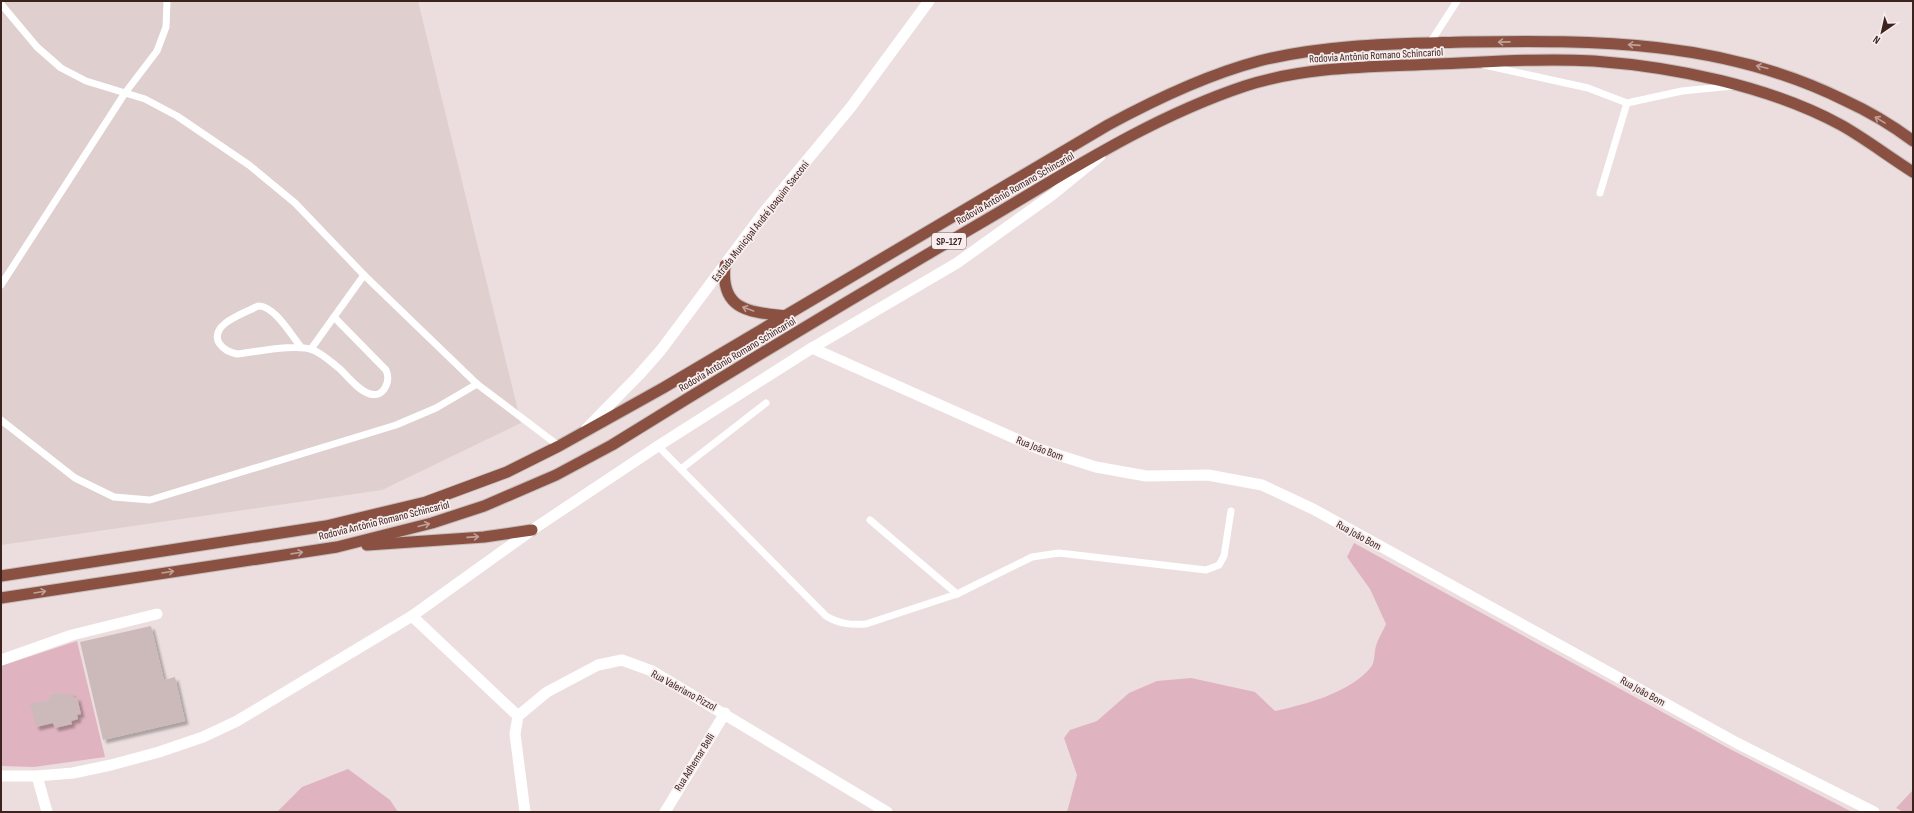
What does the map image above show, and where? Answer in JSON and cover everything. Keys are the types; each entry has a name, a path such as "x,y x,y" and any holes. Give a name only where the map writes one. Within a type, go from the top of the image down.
{"highway":[{"name":"Rodovia Antônio Romano Schincariol","path":"1,576 270,536 385,513 426,502 468,488 507,472 582,434 1146,104 1182,88 1258,61 1306,51 1362,45 1552,41 1613,43 1666,47 1720,56 1768,68 1813,84 1861,108 1913,141"},
{"name":"Rodovia Antônio Romano Schincariol","path":"1,598 337,547 432,523 484,506 556,475 585,460 1153,123 1192,106 1248,85 1294,73 1335,68 1540,60 1595,61 1701,77 1737,86 1797,105 1842,126 1913,172"},
{"path":"724,265 723,277 726,292 732,301 745,309 786,316"},
{"path":"337,547 484,536 532,530"}],"street":[{"name":"Estrada Municipal André Joaquim Sacconi","path":"582,434 661,350 764,212 851,107 929,1"},
{"path":"1,776 37,776 73,772 111,765 159,752 203,737 237,721 412,616 532,530 658,446 812,348 957,263 1052,195 1117,143"},
{"name":"Rua João Bom","path":"812,348 1039,449 1096,467 1146,476 1208,475 1262,485 1313,509 1736,742 1874,812"},
{"path":"1,660 72,636 157,614"},
{"path":"412,616 518,716 515,734 525,812"},
{"name":"Rua Valeriano Pizzol","path":"518,716 547,692 598,665 622,660 652,671 725,713 888,812"},
{"name":"Rua Adhemar Belli","path":"664,812 725,713"},
{"path":"37,776 47,812"}],"lane":[{"path":"1,285 125,93 157,51 166,27 167,1"},
{"path":"1430,43 1457,1"},
{"path":"1,4 37,47 61,68 86,81 145,99 177,116 249,165 295,203 364,275 476,384 559,446"},
{"path":"1471,63 1588,88 1627,103 1682,92 1737,86"},
{"path":"1600,193 1627,103"},
{"path":"311,349 364,275"},
{"path":"301,347 275,314 263,306 258,306 226,323 218,332 217,338 222,347 228,352 237,354 301,347 311,349 326,357 363,390 371,394 378,394 387,386 389,376 386,370 334,317"},
{"path":"1,420 75,478 114,497 150,500 396,425 436,408 476,384"},
{"path":"681,469 766,403"},
{"path":"658,446 826,616 834,621 851,625 866,624 957,594 1032,557 1059,553 1206,570 1218,565 1224,556 1231,511"},
{"path":"870,520 957,594"}],"shaded area":[{"path":"1,1 418,1 521,423 382,490 1,545"},
{"path":"1354,543 1728,748 1852,812 1067,812 1077,775 1064,738 1070,730 1097,721 1129,693 1157,681 1191,678 1255,692 1275,711 1327,696 1352,684 1363,676 1372,665 1377,643 1386,624 1370,589 1347,557"},
{"path":"77,641 105,757 34,767 1,766 1,666"},
{"path":"348,769 390,800 398,812 277,812 302,787"},
{"path":"1913,790 1913,812 1904,812 1896,808"}],"building":[{"path":"151,626 164,680 175,677 185,721 103,740 80,642"},
{"path":"63,692 64,695 72,693 74,698 77,697 81,714 77,715 78,719 71,721 72,724 55,728 53,723 36,727 30,704 50,700 49,695"}]}
